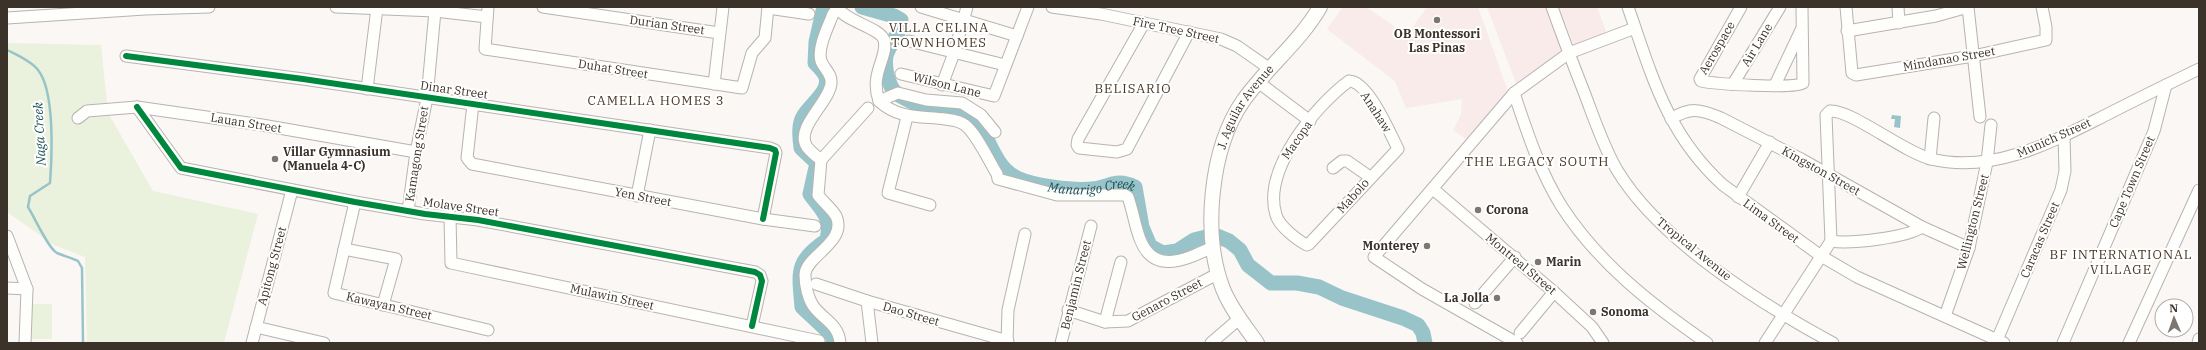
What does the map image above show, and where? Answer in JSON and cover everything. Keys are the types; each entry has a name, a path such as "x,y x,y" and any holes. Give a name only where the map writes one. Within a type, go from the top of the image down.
{"main road":[{"name":"J. Aguilar Avenue","path":"1213,245 1212,226 1216,175 1224,138 1236,114 1258,82 1299,37 1320,7"},
{"path":"1213,245 1223,289 1257,343"}],"street":[{"path":"7,18 144,8 209,7"},
{"path":"336,7 488,12"},
{"name":"Durian Street","path":"543,7 719,33"},
{"path":"714,84 723,7"},
{"path":"768,7 809,14"},
{"name":"Duhat Street","path":"488,12 484,49 742,88 752,53 765,38 768,7"},
{"path":"921,7 1017,36"},
{"path":"942,84 954,53 967,7"},
{"path":"909,41 1006,65 1028,7"},
{"name":"Fire Tree Street","path":"1052,7 1144,23 1229,42 1270,69"},
{"name":"Tropical Avenue","path":"1552,7 1603,142 1618,171 1638,199 1661,224 1691,250 1724,275 1784,314 1833,343"},
{"name":"Lima Street","path":"1628,7 1662,102 1693,153 1710,173 1738,197 1821,256 1857,277 2000,341"},
{"name":"Aerospace","path":"1733,84 1705,82 1700,79 1741,7"},
{"name":"Air Lane","path":"1733,84 1780,7"},
{"path":"1733,84 1799,85 1803,83 1802,7"},
{"path":"1846,7 1848,31 1936,16 1968,7 1980,117"},
{"path":"1898,7 1899,23"},
{"name":"Mindanao Street","path":"1848,31 1852,73 1856,75 1973,56 2046,40 2046,27 2042,7"},
{"path":"367,89 377,8"},
{"path":"821,160 807,146 806,134 809,122 824,102 831,86 831,78 822,62 821,53 833,14 837,8 862,26 881,34 884,40 883,54 875,82 881,99 892,111 907,117 926,116 957,120 964,124 971,130 997,174 998,179 1057,195 1120,194 1128,197 1140,239 1145,250 1154,259 1168,262 1180,261 1213,245"},
{"name":"Kamagong Street","path":"408,211 416,152 426,98 435,10"},
{"path":"1144,23 1078,139 1077,145 1082,150 1116,152 1127,149 1189,32"},
{"path":"1775,85 1802,26"},
{"path":"1554,292 1518,338 1422,289 1374,257 1514,93 1570,53 1635,28"},
{"name":"Dinar Street","path":"126,56 473,104 770,148 775,150 776,153 763,219"},
{"name":"Wilson Lane","path":"901,74 994,96 1006,65"},
{"name":"Munich Street","path":"1828,174 1826,115 1830,111 1842,113 1882,136 1930,159 1958,163 1987,162 2017,156 2064,136 2199,69"},
{"name":"Macopa","path":"1310,244 1304,243 1279,221 1276,216 1274,200 1280,165 1290,146 1310,121 1339,88 1349,81"},
{"name":"Anahaw","path":"1349,81 1358,85 1372,101 1398,149"},
{"path":"1258,82 1310,121"},
{"name":"Cape Town Street","path":"2063,343 2154,131 2161,111 2166,85"},
{"path":"881,99 898,93 926,100 962,103 981,115 994,132"},
{"path":"1514,93 1544,174 1562,207 1588,241 1616,272 1648,301 1707,343"},
{"name":"Yen Street","path":"473,104 467,158 472,164 763,219 815,226"},
{"name":"Lauan Street","path":"78,118 87,111 137,107 262,125 416,152"},
{"name":"Molave Street","path":"137,107 181,168 355,202 450,216 755,272 760,275 762,281 752,326"},
{"path":"840,343 838,330 813,306 805,274 807,267 822,252 836,229 835,215 818,195 821,160 868,108"},
{"name":"Kingston Street","path":"1671,119 1683,112 1701,111 1721,118 1770,142 1922,227 1969,248"},
{"path":"907,117 888,193 930,205"},
{"path":"1930,159 1934,118"},
{"name":"Wellington Street","path":"1945,316 1969,248 1987,162 1991,125"},
{"path":"637,196 650,130"},
{"name":"Caracas Street","path":"2000,341 2061,190 2065,171 2064,136"},
{"path":"1738,197 1770,142"},
{"name":"Mabolo","path":"1310,244 1370,177 1398,149"},
{"path":"1333,168 1342,161 1347,161 1370,177"},
{"path":"1765,343 1830,241 1828,174"},
{"name":"Montreal Street","path":"1433,189 1515,257 1554,292 1592,327 1603,343"},
{"name":"Apitong Street","path":"252,343 292,190"},
{"path":"2129,343 2199,190"},
{"name":"Kawayan Street","path":"355,202 334,293 488,330"},
{"name":"Mulawin Street","path":"450,216 451,263 819,341"},
{"name":"Benjamin Street","path":"1061,343 1068,310 1091,226"},
{"path":"1830,241 1844,243 1911,233 1922,227"},
{"path":"1007,342 1008,310 1025,234"},
{"path":"7,236 26,289 24,343"},
{"path":"344,249 396,259 383,305"},
{"path":"1475,303 1515,257"},
{"path":"1105,322 1121,262"},
{"name":"Genaro Street","path":"1068,310 1105,322 1128,321 1219,273"},
{"name":"Dao Street","path":"816,284 867,301 1007,342"},
{"path":"7,288 26,289"},
{"path":"867,301 872,343"},
{"path":"1211,343 1240,318"},
{"path":"256,327 324,343"},
{"path":"2198,343 2199,339"}],"shaded area":[{"path":"1343,7 1366,7 1407,35 1427,7 1478,7 1508,92 1466,139 1453,130 1461,115 1462,99 1406,108 1395,81 1327,29"},
{"path":"1487,7 1546,7 1562,51 1516,83"},
{"path":"1559,7 1597,7 1606,31 1601,37 1575,47"}],"green space":[{"path":"7,43 101,45 108,113 153,191 258,214 224,343 87,342 85,257 54,245 7,212"},
{"path":"32,304 52,304 52,339 32,339"}],"water":[{"path":"1892,115 1901,116 1900,128 1894,127 1895,119 1891,119"}],"waterway":[{"path":"824,7 816,42 815,63 822,70 827,81 823,92 803,117 800,124 800,132 801,148 817,163 810,194 825,215 828,232 827,240 809,254 804,261 801,268 800,285 802,307 833,336 833,343"},
{"name":"Manarigo Creek","path":"862,7 894,16 901,20 897,35 886,56 886,70 893,90 900,96 936,112 970,117 981,128 1001,164 1008,172 1017,178 1043,186 1064,189 1092,189 1118,183 1128,184 1135,187 1142,227 1150,246 1163,253 1177,251 1194,240 1217,236 1229,241 1240,250 1248,265 1271,283 1297,283 1319,287 1342,298 1403,318 1418,325 1423,333 1425,343"},
{"name":"Naga Creek","path":"7,50 24,58 38,70 47,93 50,108 52,141 50,183 30,196 28,207 53,250 78,261 82,268 83,343"}],"cycle path":[{"path":"126,56 303,79 770,148 775,150 776,153 763,219"},
{"path":"137,107 181,168 355,202 425,214 478,220 755,272 760,275 762,281 752,326"}],"place":[{"name":"OB Montessori Las Pinas","path":"1437,20"},
{"name":"Villar Gymnasium (Manuela 4-C)","path":"275,159"},
{"name":"Corona","path":"1478,210"},
{"name":"Monterey","path":"1427,246"},
{"name":"Marin","path":"1538,262"},
{"name":"La Jolla","path":"1497,298"},
{"name":"Sonoma","path":"1593,312"}],"district":[{"name":"VILLA CELINA TOWNHOMES","path":"939,34"},
{"name":"BELISARIO","path":"1133,88"},
{"name":"CAMELLA HOMES 3","path":"656,100"},
{"name":"THE LEGACY SOUTH","path":"1537,161"},
{"name":"BF INTERNATIONAL VILLAGE","path":"2121,262"}]}
